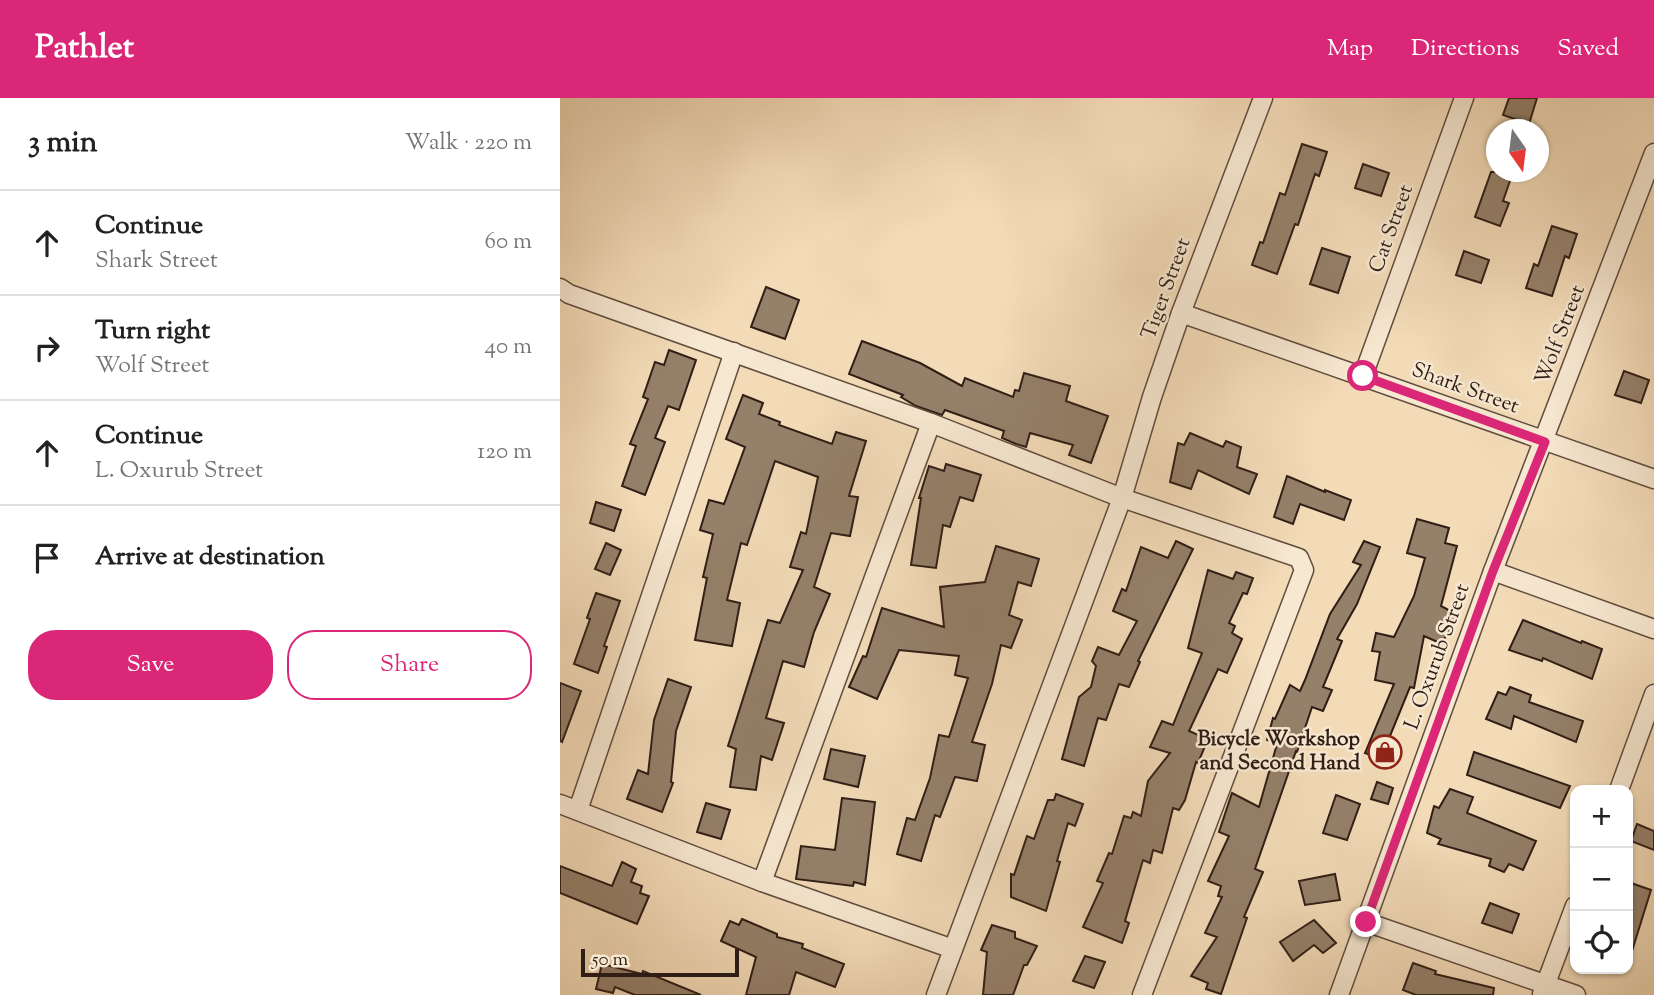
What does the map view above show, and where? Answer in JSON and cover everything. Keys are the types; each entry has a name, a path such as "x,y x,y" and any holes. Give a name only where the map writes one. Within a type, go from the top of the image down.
{"street":[{"name":"Tiger Street","path":"936,995 1122,498 1152,397 1181,313 1263,98"},
{"name":"Cat Street","path":"1363,376 1464,98"},
{"name":"Wolf Street","path":"1493,571 1545,442 1654,153"},
{"path":"560,288 569,294 931,424 1122,498 1299,558 1304,570 1142,995"},
{"name":"Shark Street","path":"1181,313 1654,479"},
{"path":"578,810 734,352"},
{"path":"762,882 931,424"},
{"path":"1493,571 1654,629"},
{"name":"L. Oxurub Street","path":"1339,995 1493,571"},
{"path":"1621,785 1654,694"},
{"path":"560,804 762,882 953,949"},
{"path":"1543,990 1573,911"},
{"path":"1366,922 1543,990 1576,995"}],"building":[{"path":"1509,98 1537,98 1531,119 1515,119 1503,115"},
{"path":"1302,144 1327,152 1319,176 1315,174 1298,225 1295,224 1277,274 1252,265 1260,242 1263,243 1280,193 1285,195"},
{"path":"1363,164 1389,173 1381,196 1355,188"},
{"path":"1487,182 1510,182 1503,201 1509,203 1500,226 1475,217"},
{"path":"1552,226 1577,234 1569,258 1565,256 1552,296 1526,288 1534,264 1538,266"},
{"path":"1322,248 1350,257 1338,293 1310,284"},
{"path":"1464,251 1489,260 1481,283 1456,275"},
{"path":"766,287 799,300 785,339 751,327"},
{"path":"862,341 920,363 962,386 965,378 1013,397 1015,390 1019,391 1024,373 1070,386 1066,401 1108,416 1091,463 1069,455 1073,445 1030,433 1026,447 1016,444 1002,438 1004,431 945,410 942,415 916,406 901,397 903,395 849,374"},
{"path":"669,350 696,360 679,410 668,406 655,438 665,442 645,495 622,486 636,446 630,444 648,399 643,397 655,362 664,365"},
{"path":"1624,371 1649,380 1641,403 1615,395"},
{"path":"743,395 763,403 759,414 780,422 779,425 832,444 836,432 866,441 849,496 858,497 850,536 831,533 814,587 830,594 814,632 804,667 783,661 766,718 784,723 772,760 761,756 756,790 730,787 736,749 728,746 768,620 780,623 803,570 790,567 801,532 806,534 818,477 775,461 747,545 741,543 727,600 740,603 732,646 695,640 707,578 703,577 713,534 700,530 709,500 724,504 745,447 726,439"},
{"path":"1190,433 1223,447 1226,441 1241,447 1237,467 1257,474 1249,494 1198,470 1191,489 1170,482 1178,443 1184,445"},
{"path":"946,464 981,475 973,501 960,497 950,527 943,525 936,568 911,565 919,498 929,466 944,471"},
{"path":"1287,476 1351,500 1344,520 1300,504 1293,524 1274,517"},
{"path":"596,502 621,510 614,531 590,523"},
{"path":"1417,519 1449,528 1445,543 1457,546 1441,606 1456,614 1442,644 1424,636 1414,688 1410,687 1381,758 1365,753 1394,684 1375,680 1380,652 1372,651 1376,633 1394,637 1414,596 1425,558 1407,553"},
{"path":"1176,541 1193,549 1138,661 1140,662 1129,687 1119,684 1106,720 1098,718 1084,766 1062,759 1079,697 1091,687 1096,666 1092,661 1098,647 1119,655 1137,621 1113,611 1122,589 1126,591 1141,547 1168,558"},
{"path":"1364,541 1380,547 1357,604 1337,639 1342,641 1323,687 1332,690 1323,711 1312,707 1255,869 1263,872 1244,917 1247,918 1221,994 1206,989 1208,983 1191,976 1217,937 1205,933 1222,897 1218,896 1221,886 1208,881 1229,836 1219,832 1232,793 1259,807 1277,744 1267,740 1273,718 1275,719 1290,685 1300,691 1330,614 1361,565 1353,562"},
{"path":"606,543 621,550 610,575 595,569"},
{"path":"996,546 1039,559 1031,586 1018,582 1009,615 1022,620 1011,648 1001,645 992,684 972,742 985,745 977,781 955,777 940,817 935,815 921,861 897,854 907,818 915,820 930,778 939,735 949,737 968,678 955,675 959,656 899,650 877,699 849,687 863,656 866,657 882,608 944,627 940,587 985,582"},
{"path":"1208,570 1233,579 1236,572 1253,578 1247,594 1243,593 1229,623 1235,626 1232,633 1242,639 1227,673 1218,669 1189,731 1208,739 1198,763 1196,762 1185,800 1179,810 1173,808 1162,853 1153,850 1150,863 1143,860 1125,921 1129,923 1122,943 1083,927 1103,883 1097,881 1109,853 1112,854 1124,816 1131,818 1133,812 1141,816 1148,781 1170,753 1150,747 1162,721 1173,725 1202,653 1188,648"},
{"path":"596,593 620,601 604,646 607,647 598,673 574,664"},
{"path":"1523,620 1602,649 1592,679 1543,658 1542,661 1509,650"},
{"path":"668,679 691,687 676,731 673,783 662,812 627,799 638,770 648,774 654,720"},
{"path":"560,683 581,691 562,742 560,741"},
{"path":"1510,687 1531,695 1529,702 1583,721 1576,742 1514,716 1511,729 1486,719 1498,692 1506,695"},
{"path":"831,749 865,756 858,787 824,779"},
{"path":"1474,752 1570,786 1560,808 1467,775"},
{"path":"1377,782 1393,788 1388,804 1371,799"},
{"path":"1450,789 1473,797 1467,813 1536,841 1523,870 1509,864 1504,872 1489,866 1491,859 1438,844 1441,839 1427,833 1434,806 1439,808"},
{"path":"1056,794 1083,804 1075,826 1068,823 1046,911 1011,897 1011,874 1014,875 1027,836 1034,839 1048,800 1054,800"},
{"path":"1336,795 1360,804 1347,840 1323,833"},
{"path":"842,798 875,802 865,885 796,879 801,846 835,850"},
{"path":"706,803 730,810 721,839 697,832"},
{"path":"1637,824 1654,831 1654,850 1633,842"},
{"path":"622,862 636,869 631,882 642,886 640,893 649,896 637,924 560,893 560,866 612,886"},
{"path":"1335,874 1340,900 1305,905 1299,881"},
{"path":"1633,884 1651,890 1633,948"},
{"path":"1490,903 1519,914 1512,933 1482,923"},
{"path":"742,919 777,934 777,937 803,944 802,948 844,964 835,987 796,972 789,995 746,995 756,957 721,941 730,921 739,925"},
{"path":"1314,920 1336,943 1323,953 1314,945 1293,961 1280,942"},
{"path":"992,925 1015,932 1015,938 1037,946 1027,965 1024,965 1013,995 983,995 987,952 981,950"},
{"path":"1085,956 1105,962 1094,988 1073,981"},
{"path":"1413,963 1436,971 1435,974 1494,988 1493,995 1416,995 1403,990"},
{"path":"602,964 642,974 643,971 701,995 635,995 615,987 613,993 596,989"}],"place":[{"name":"Bicycle Workshop and Second Hand","path":"1385,752"}],"route":[{"path":"1363,376 1545,442 1493,571 1366,922"}]}
